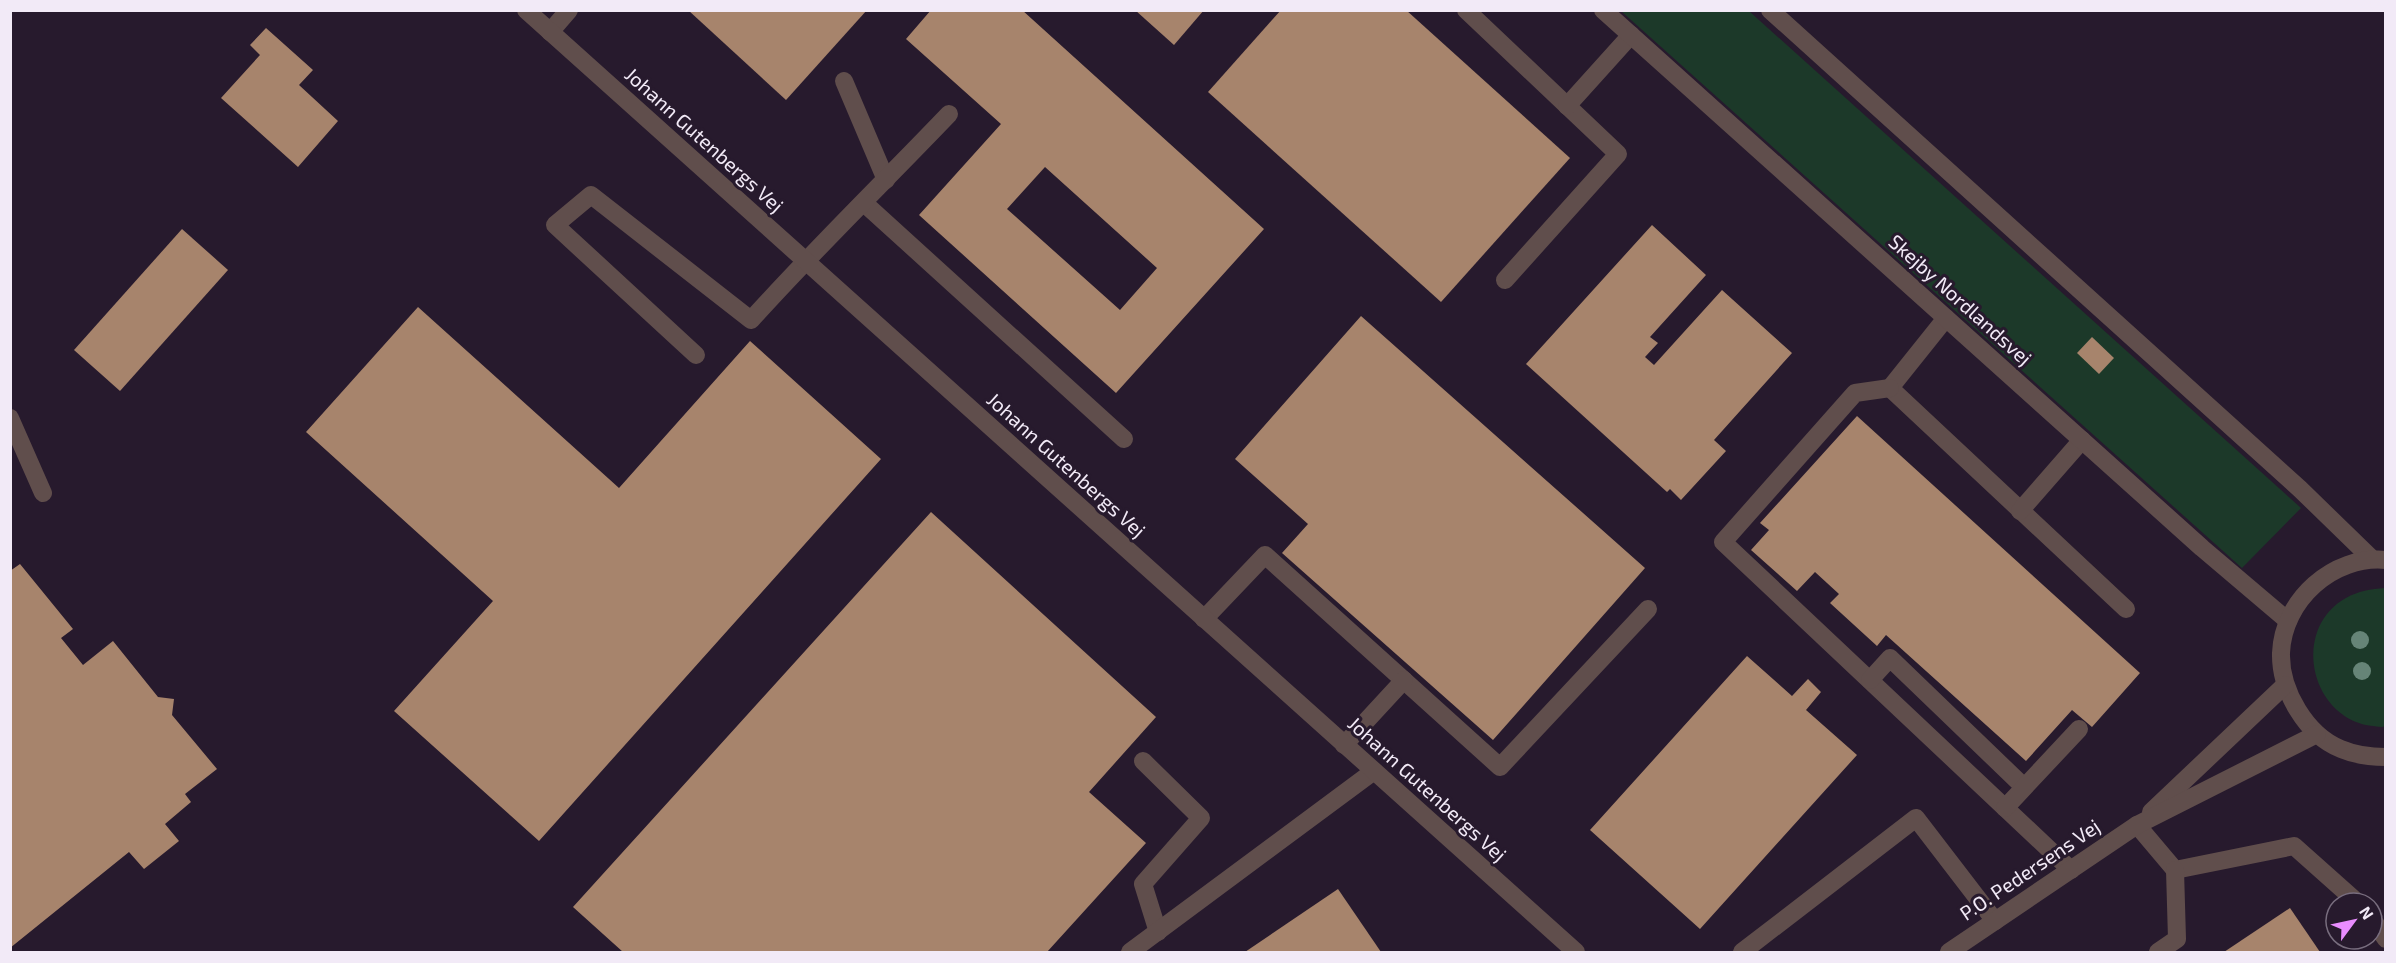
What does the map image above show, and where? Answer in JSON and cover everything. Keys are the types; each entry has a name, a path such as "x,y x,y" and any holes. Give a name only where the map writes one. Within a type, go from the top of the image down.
{"street":[{"name":"Johann Gutenbergs Vej","path":"526,10 1576,952"},
{"path":"550,32 569,10"},
{"path":"1466,10 1618,154 1505,280"},
{"name":"Skejby Nordlandsvej","path":"1603,10 2202,548 2288,621"},
{"path":"1770,10 2379,559"},
{"path":"1568,106 1630,35"},
{"path":"844,81 886,180"},
{"path":"696,355 555,225 591,195 751,320 804,261 864,203 949,114"},
{"path":"864,203 1124,439"},
{"path":"1946,318 1890,388 1855,393 1723,542 2071,870"},
{"path":"1890,388 2126,609"},
{"path":"10,418 43,494"},
{"path":"2020,511 2082,440"},
{"path":"1204,619 1265,555 1500,767 1648,609"},
{"path":"2379,559 2345,565 2321,578 2302,597 2288,621 2281,652 2285,685 2299,711 2317,734 2340,749 2366,757 2385,757"},
{"path":"1870,680 1890,658 2024,787"},
{"path":"1344,744 1404,680"},
{"name":"P.O. Pedersens Vej","path":"2137,825 2285,685"},
{"path":"2005,808 2079,729"},
{"name":"P.O. Pedersens Vej","path":"1949,952 2137,825 2317,734"},
{"path":"1143,761 1201,818 1143,884 1158,932"},
{"path":"1130,952 1374,771"},
{"path":"1742,952 1916,818 1995,921"},
{"path":"2137,825 2175,870 2176,939 2158,952"},
{"path":"2175,870 2294,846 2345,891"}],"green space":[{"path":"1621,11 1749,11 2301,508 2242,568"},
{"path":"2385,588 2386,726 2382,727 2359,723 2341,714 2328,700 2319,683 2314,664 2314,645 2319,627 2330,611 2346,598"}],"building":[{"path":"688,10 867,10 786,100"},
{"path":"931,10 1022,10 1264,229 1116,393 919,215 1001,124 906,39","holes":["1045,167 1157,268 1120,310 1007,209"]},
{"path":"1135,10 1204,10 1174,45"},
{"path":"1281,10 1406,10 1570,158 1441,302 1208,92"},
{"path":"266,28 313,70 299,85 338,121 298,167 221,98 260,55 250,45"},
{"path":"1652,225 1706,275 1650,337 1658,343 1645,357 1654,365 1722,290 1792,353 1714,440 1726,451 1681,500 1670,489 1667,492 1526,364"},
{"path":"182,229 228,270 120,391 74,350"},
{"path":"418,307 619,488 750,341 881,459 539,841 394,711 493,601 306,432"},
{"path":"1361,316 1645,568 1493,740 1282,553 1308,524 1235,459"},
{"path":"2092,337 2114,358 2099,374 2077,353"},
{"path":"1857,416 2140,673 2092,727 2072,710 2026,761 1886,635 1877,646 1830,603 1839,594 1815,572 1797,591 1751,550 1769,530 1760,523"},
{"path":"931,512 1156,717 1089,792 1146,843 1047,952 623,952 573,907"},
{"path":"20,564 73,629 61,638 83,665 113,641 158,697 174,699 172,715 217,769 185,794 191,802 165,824 179,841 144,869 129,852 10,948 10,571"},
{"path":"1747,656 1792,696 1808,679 1821,692 1806,710 1857,755 1700,929 1590,830"},
{"path":"1338,889 1381,952 1245,952"},
{"path":"2290,908 2320,952 2224,952"}]}
